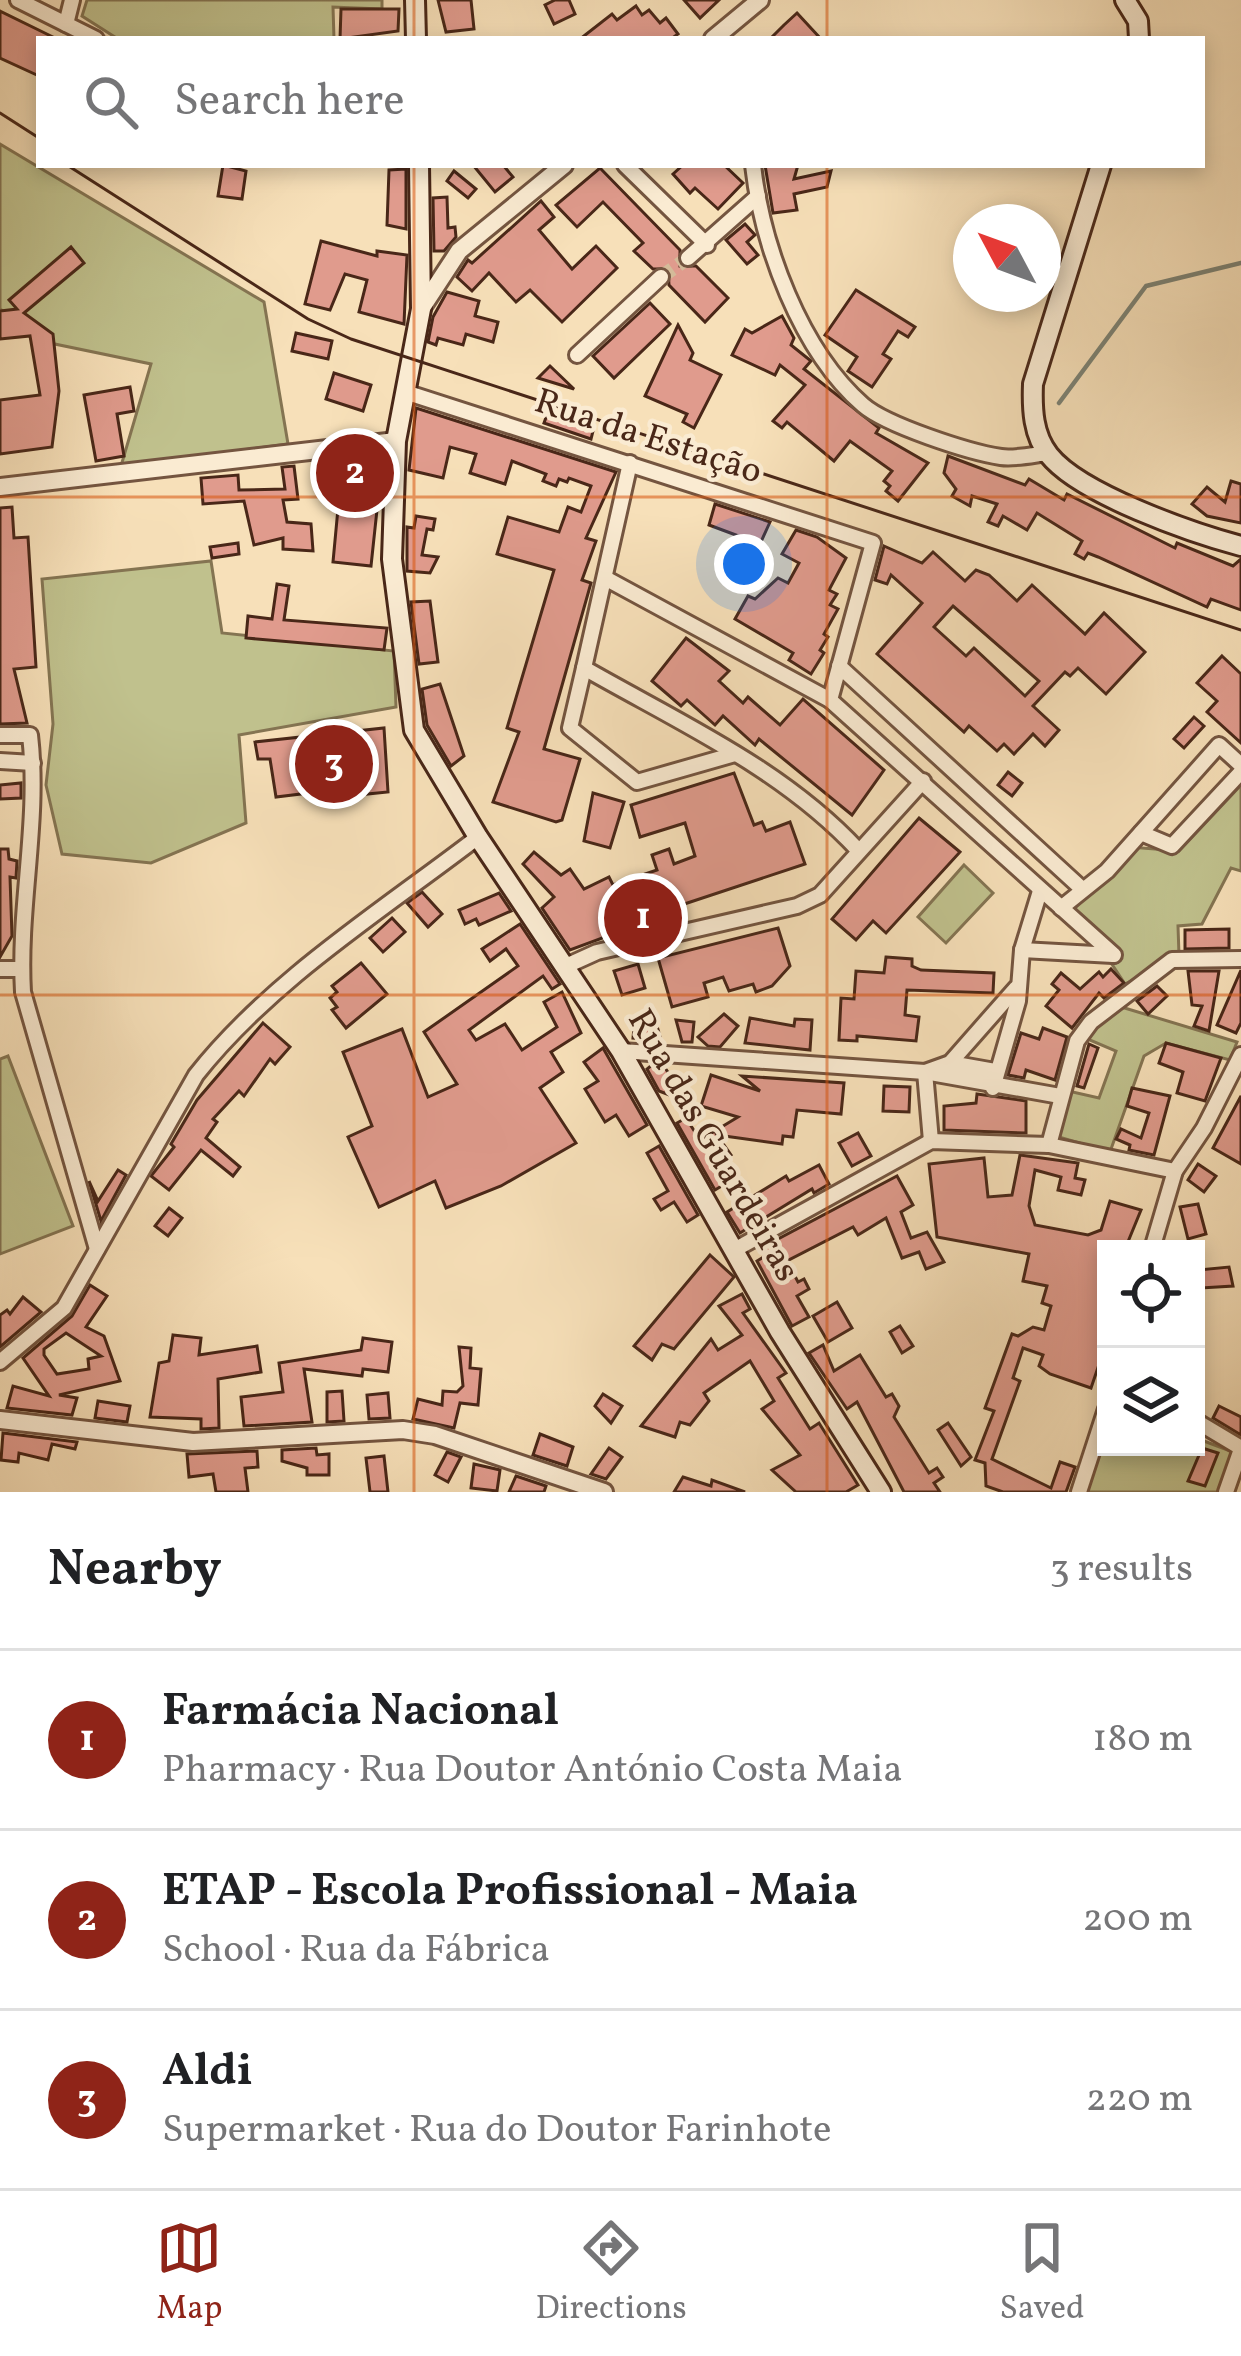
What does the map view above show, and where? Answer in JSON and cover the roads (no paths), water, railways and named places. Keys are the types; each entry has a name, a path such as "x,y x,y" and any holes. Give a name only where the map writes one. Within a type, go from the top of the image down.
{"main road":[{"path":"416,0 416,36"},
{"path":"1125,0 1138,21 1139,36"},
{"name":"Rua das Guardeiras","path":"419,168 421,309 396,441 392,560 414,730 478,838 621,1051 734,1250 881,1492"},
{"path":"1100,168 1033,384 1031,416 1047,453 1083,482 1241,546"}],"street":[{"path":"17,0 90,36"},
{"path":"66,24 72,0"},
{"path":"716,36 760,0"},
{"path":"736,19 738,36"},
{"path":"421,309 446,266 560,168"},
{"path":"628,168 706,245"},
{"path":"753,168 769,251 786,294 860,403 881,418 1003,458 1047,453"},
{"path":"688,258 758,196"},
{"path":"421,262 432,269 446,266"},
{"path":"577,355 661,278"},
{"name":"Rua da Estação","path":"405,392 873,543 839,666"},
{"path":"0,487 396,441"},
{"path":"630,463 570,728 637,782 735,754"},
{"path":"605,578 692,620 830,700 1114,955 1022,950"},
{"path":"830,700 839,666 1080,887"},
{"path":"584,668 817,806 858,850"},
{"path":"0,735 30,735 33,763 23,992 97,1250"},
{"path":"1061,908 1080,887 1107,872 1141,833 1219,746 1241,769 1172,846 1141,833"},
{"path":"0,761 33,763"},
{"path":"566,966 597,952 797,905 820,895 923,781"},
{"path":"0,1362 54,1321 196,1075 219,1046 260,1007 478,838"},
{"path":"1026,878 1047,856"},
{"path":"992,1088 1018,1001 1022,950 1040,891"},
{"path":"1049,1145 1076,1041 1109,1006 1172,960 1241,959"},
{"path":"0,969 22,969"},
{"path":"926,1072 950,1063 1016,988"},
{"path":"621,1051 926,1072 992,1088 1060,1096"},
{"path":"1155,1240 1174,1171 1204,1128 1241,1055"},
{"path":"950,1063 995,1071"},
{"path":"926,1072 931,1141"},
{"path":"734,1250 931,1141 1049,1145 1174,1171"},
{"path":"0,1420 193,1442 403,1430 435,1435 595,1491"},
{"path":"1205,1426 1241,1448 1226,1492"},
{"path":"1079,1492 1097,1437"}],"waterway":[{"path":"1059,403 1146,286 1241,263"}],"tunnel":[{"path":"661,277 688,258"}],"tram line":[{"path":"0,113 36,136"},
{"path":"72,168 308,319 351,339 1241,630"}],"place":[{"name":"ETAP - Escola Profissional - Maia","path":"355,473"},
{"name":"Aldi","path":"334,764"},
{"name":"Farmácia Nacional","path":"643,918"}]}
